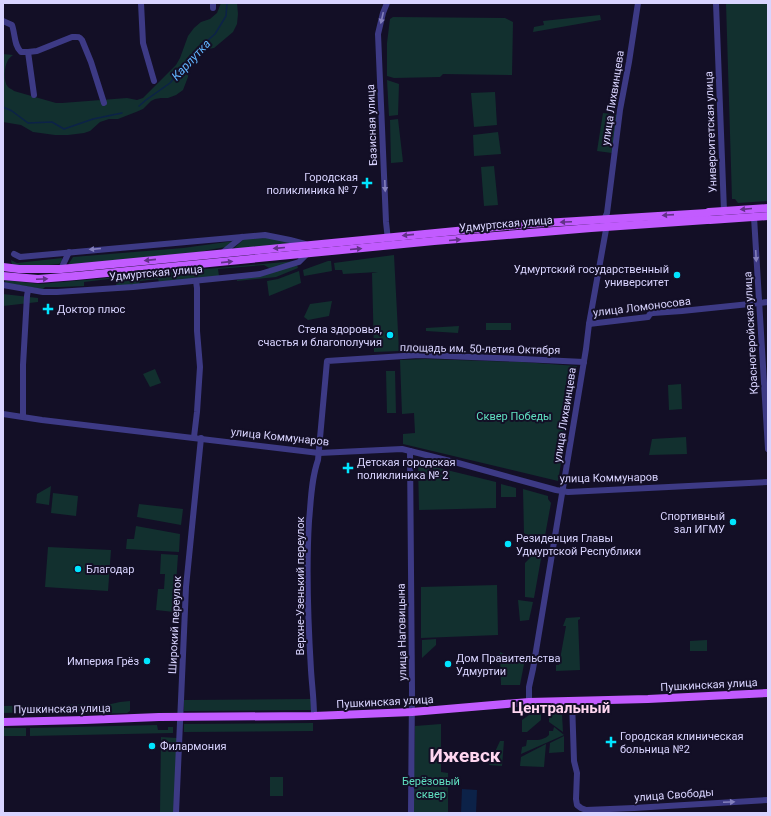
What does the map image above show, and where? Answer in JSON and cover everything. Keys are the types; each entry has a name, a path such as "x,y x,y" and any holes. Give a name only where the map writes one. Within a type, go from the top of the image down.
{"main road":[{"name":"Удмуртская улица","path":"708,216 724,211 768,208"},
{"name":"Удмуртская улица","path":"328,247 388,246 434,237 528,224 607,222 708,216 768,216"},
{"name":"Удмуртская улица","path":"3,276 38,279 76,276 307,250 388,237 434,237 529,233 596,228 607,222"},
{"path":"528,224 529,233"},
{"name":"Удмуртская улица","path":"3,267 19,269 61,269 222,253 307,250"},
{"name":"Пушкинская улица","path":"3,722 180,717 314,716 412,712 529,702 768,693"}],"street":[{"path":"141,3 143,43 154,81"},
{"name":"Базисная улица","path":"387,3 378,34 388,246"},
{"name":"улица Лихвинцева","path":"529,702 529,687 607,222 620,110 638,3"},
{"name":"Университетская улица","path":"716,3 724,211"},
{"path":"3,21 12,25 17,48 21,52 37,51 67,39 77,36 80,37 91,62 104,103"},
{"path":"28,52 34,95"},
{"name":"Красногеройская улица","path":"754,217 768,449"},
{"name":"Удмуртская улица","path":"3,285 43,292 196,281 260,274 299,262 307,250 290,240 265,235 20,257 14,254"},
{"path":"222,253 242,237"},
{"path":"61,269 69,252"},
{"path":"194,437 200,367 197,331 196,281"},
{"path":"23,416 28,290"},
{"name":"улица Ломоносова","path":"589,324 648,318 650,314 653,313 768,302"},
{"name":"площадь им. 50-летия Октября","path":"327,361 418,355 584,362"},
{"name":"Верхне-Узенький переулок","path":"314,716 308,570 311,498 319,453 327,361"},
{"name":"улица Коммунаров","path":"3,414 319,453 402,449 563,491 768,482"},
{"name":"Широкий переулок","path":"176,813 186,587 201,438"},
{"name":"улица Наговицына","path":"410,451 412,712 411,813"},
{"name":"улица Свободы","path":"572,701 574,761 577,773 576,799 577,805 581,808 586,810 634,811 768,800"}],"green space":[{"path":"221,3 237,3 237,24 233,32 214,48 199,52 189,70 183,90 176,95 168,98 155,99 143,109 118,119 109,119 100,122 90,131 84,133 55,135 33,132 21,125 3,122 3,54 13,55 7,63 5,70 5,81 8,87 14,91 56,103 127,98 137,100 143,98 176,65 188,36 201,22 210,19 217,13"},
{"path":"726,3 768,3 768,201 738,203 735,199 732,199"},
{"path":"600,15 601,20 533,32 534,27 544,25 543,21"},
{"path":"393,17 505,18 513,22 512,75 443,74 440,77 394,78 387,76 387,43 390,19"},
{"path":"387,80 399,84 398,115 389,116"},
{"path":"495,92 497,125 474,127 471,93"},
{"path":"603,113 618,115 612,153 597,151"},
{"path":"398,119 403,162 391,163 390,120"},
{"path":"498,132 501,154 474,156 473,135"},
{"path":"494,166 498,205 484,206 481,167"},
{"path":"267,238 293,243 232,250 244,239"},
{"path":"234,241 226,247 202,252 68,265 73,257 183,248"},
{"path":"394,255 399,351 374,352 372,273 378,272 343,274 342,270 335,270 334,263"},
{"path":"62,258 62,261 59,264 49,265 44,268 12,265 11,260 17,263"},
{"path":"296,261 271,269 264,265 218,269 219,276 159,282 158,279 140,281 139,284 116,286 117,278 84,282 84,286 45,287 43,289 6,283 4,280 40,284"},
{"path":"331,261 332,271 304,276 303,270"},
{"path":"297,265 298,268 276,277 237,281 237,280"},
{"path":"299,271 301,283 269,296 267,281 278,279"},
{"path":"3,294 38,298 38,302 3,306"},
{"path":"332,301 329,316 308,320 304,317 310,304"},
{"path":"486,323 511,323 511,330 486,330"},
{"path":"459,326 458,333 426,331 426,328"},
{"name":"Сквер Победы","path":"425,359 522,362 577,366 558,481 403,444 403,434 415,433 414,413 402,414 400,360"},
{"path":"155,369 161,383 150,387 143,374"},
{"path":"386,371 395,371 396,413 387,413"},
{"path":"681,384 682,409 669,410 668,385"},
{"path":"686,437 687,454 649,455 652,439"},
{"path":"418,463 496,482 496,508 419,510"},
{"path":"501,484 516,488 516,497 501,497"},
{"path":"51,486 49,505 36,503 37,494"},
{"path":"523,489 548,496 551,503 544,541 532,541 530,537 524,533"},
{"path":"53,493 78,496 76,516 51,513"},
{"path":"139,504 183,509 181,525 137,517"},
{"path":"136,526 180,534 179,552 126,549 127,539 134,539"},
{"name":"Благодар","path":"48,547 111,550 108,591 45,587"},
{"path":"532,553 542,553 534,598 525,597 525,563"},
{"path":"161,554 178,555 174,612 156,610 158,589 164,589 165,574 160,574"},
{"path":"497,585 498,635 421,638 421,587"},
{"path":"518,600 533,602 529,620 520,621"},
{"path":"580,617 578,620 580,670 556,671 556,665 559,665 566,626 563,626 566,618"},
{"path":"436,639 436,645 422,658 422,640"},
{"path":"707,640 707,651 690,651 690,641"},
{"path":"500,652 524,664 520,685 501,685"},
{"path":"311,699 311,710 184,711 184,700"},
{"path":"130,701 130,711 127,713 86,714 83,711 3,713 3,706 111,704"},
{"path":"541,714 541,720 527,732 522,732 522,720 529,715"},
{"path":"549,714 562,714 563,732 549,722"},
{"path":"313,723 313,731 184,732 184,724"},
{"name":"Берёзовый сквер","path":"441,724 441,772 448,773 448,813 413,813 415,726"},
{"path":"157,725 158,730 168,730 168,727 173,727 173,733 30,736 30,728"},
{"path":"554,727 564,735 521,754 522,747 526,746 527,740 539,740 544,738 549,735 549,731 553,731"},
{"path":"3,728 26,728 26,736 3,736"},
{"path":"564,736 564,752 549,753 550,743"},
{"path":"161,737 177,738 174,813 160,813"},
{"path":"500,741 504,741 502,766 489,765"},
{"path":"546,744 544,767 520,766 521,757"},
{"path":"270,777 283,777 283,796 270,796"}],"water":[{"path":"462,789 477,790 476,813 461,813"}],"waterway":[{"name":"Карлутка","path":"139,106 170,83 200,47 215,34 226,16 227,3"},
{"name":"Карлутка","path":"3,107 12,111 28,123 52,122 64,129 93,119 122,113"}],"place":[{"name":"Городская поликлиника № 7","path":"367,183"},
{"name":"Удмуртский государственный университет","path":"677,275"},
{"name":"Доктор плюс","path":"48,309"},
{"name":"Стела здоровья, счастья и благополучия","path":"390,335"},
{"name":"Детская городская поликлиника № 2","path":"348,468"},
{"name":"Спортивный зал ИГМУ","path":"733,522"},
{"name":"Резиденция Главы Удмуртской Республики","path":"508,544"},
{"name":"Благодар","path":"78,569"},
{"name":"Империя Грёз","path":"147,661"},
{"name":"Дом Правительства Удмуртии","path":"448,664"},
{"name":"Городская клиническая больница №2","path":"611,742"},
{"name":"Филармония","path":"152,746"}],"district":[{"name":"Центральный","path":"561,708"},
{"name":"Ижевск","path":"465,755"}]}
